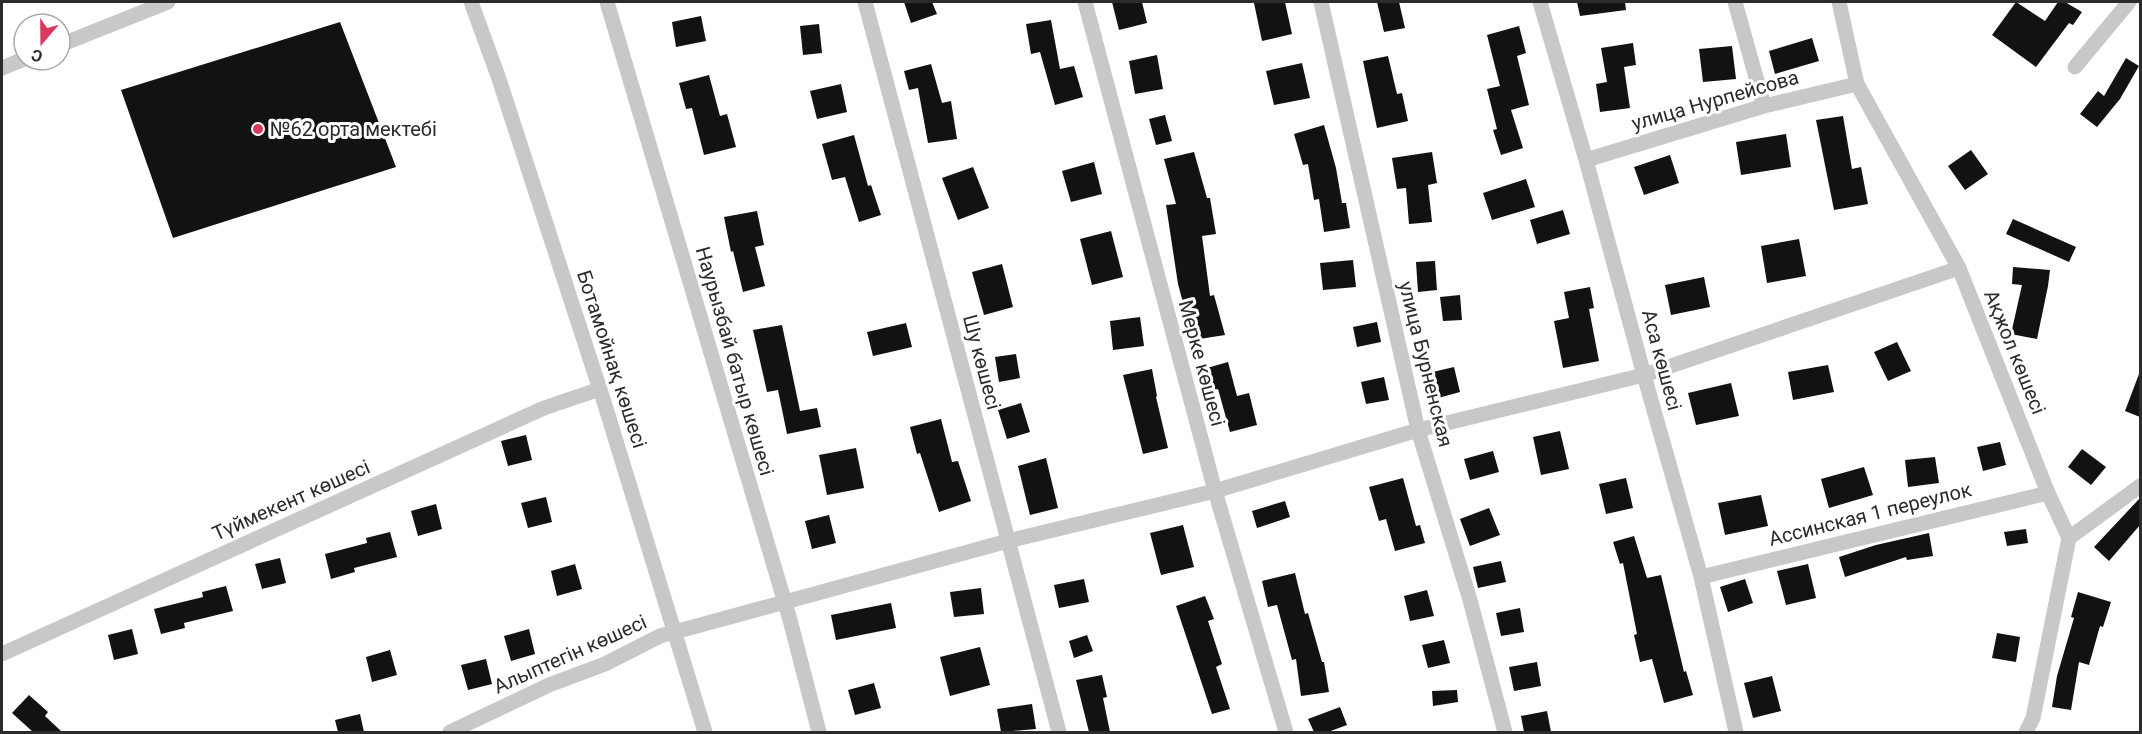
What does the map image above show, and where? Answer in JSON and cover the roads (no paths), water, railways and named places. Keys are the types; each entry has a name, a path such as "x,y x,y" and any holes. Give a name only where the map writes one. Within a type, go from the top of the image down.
{"street":[{"path":"72,40 168,2"},
{"name":"Ботамойнақ көшесі","path":"471,2 498,76 600,389 705,732"},
{"name":"Наурызбай батыр көшесі","path":"607,2 784,602 819,732"},
{"name":"Шу көшесі","path":"865,2 1059,732"},
{"name":"Мерке көшесі","path":"1085,2 1215,491 1286,732"},
{"name":"улица Бурненская","path":"1321,2 1418,430 1470,600 1505,732"},
{"name":"Аса көшесі","path":"1540,2 1701,577 1736,732"},
{"path":"1735,2 1764,106"},
{"name":"Ақжол көшесі","path":"1839,2 1857,84 1959,268 2048,493 2069,538"},
{"path":"2075,67 2129,2"},
{"name":"улица Нурпейсова","path":"1586,160 1764,106 1857,84"},
{"name":"Алыптегін көшесі","path":"450,732 549,685 605,664 660,636 673,632 1008,541 1215,491 1418,430 1644,375 1959,268"},
{"name":"Түймекент көшесі","path":"2,654 544,408 600,389"},
{"path":"2026,732 2033,718 2069,538 2140,486"},
{"name":"Ассинская 1 переулок","path":"1701,577 2048,493"}],"place":[{"name":"№62 орта мектебі","path":"258,129"}]}
